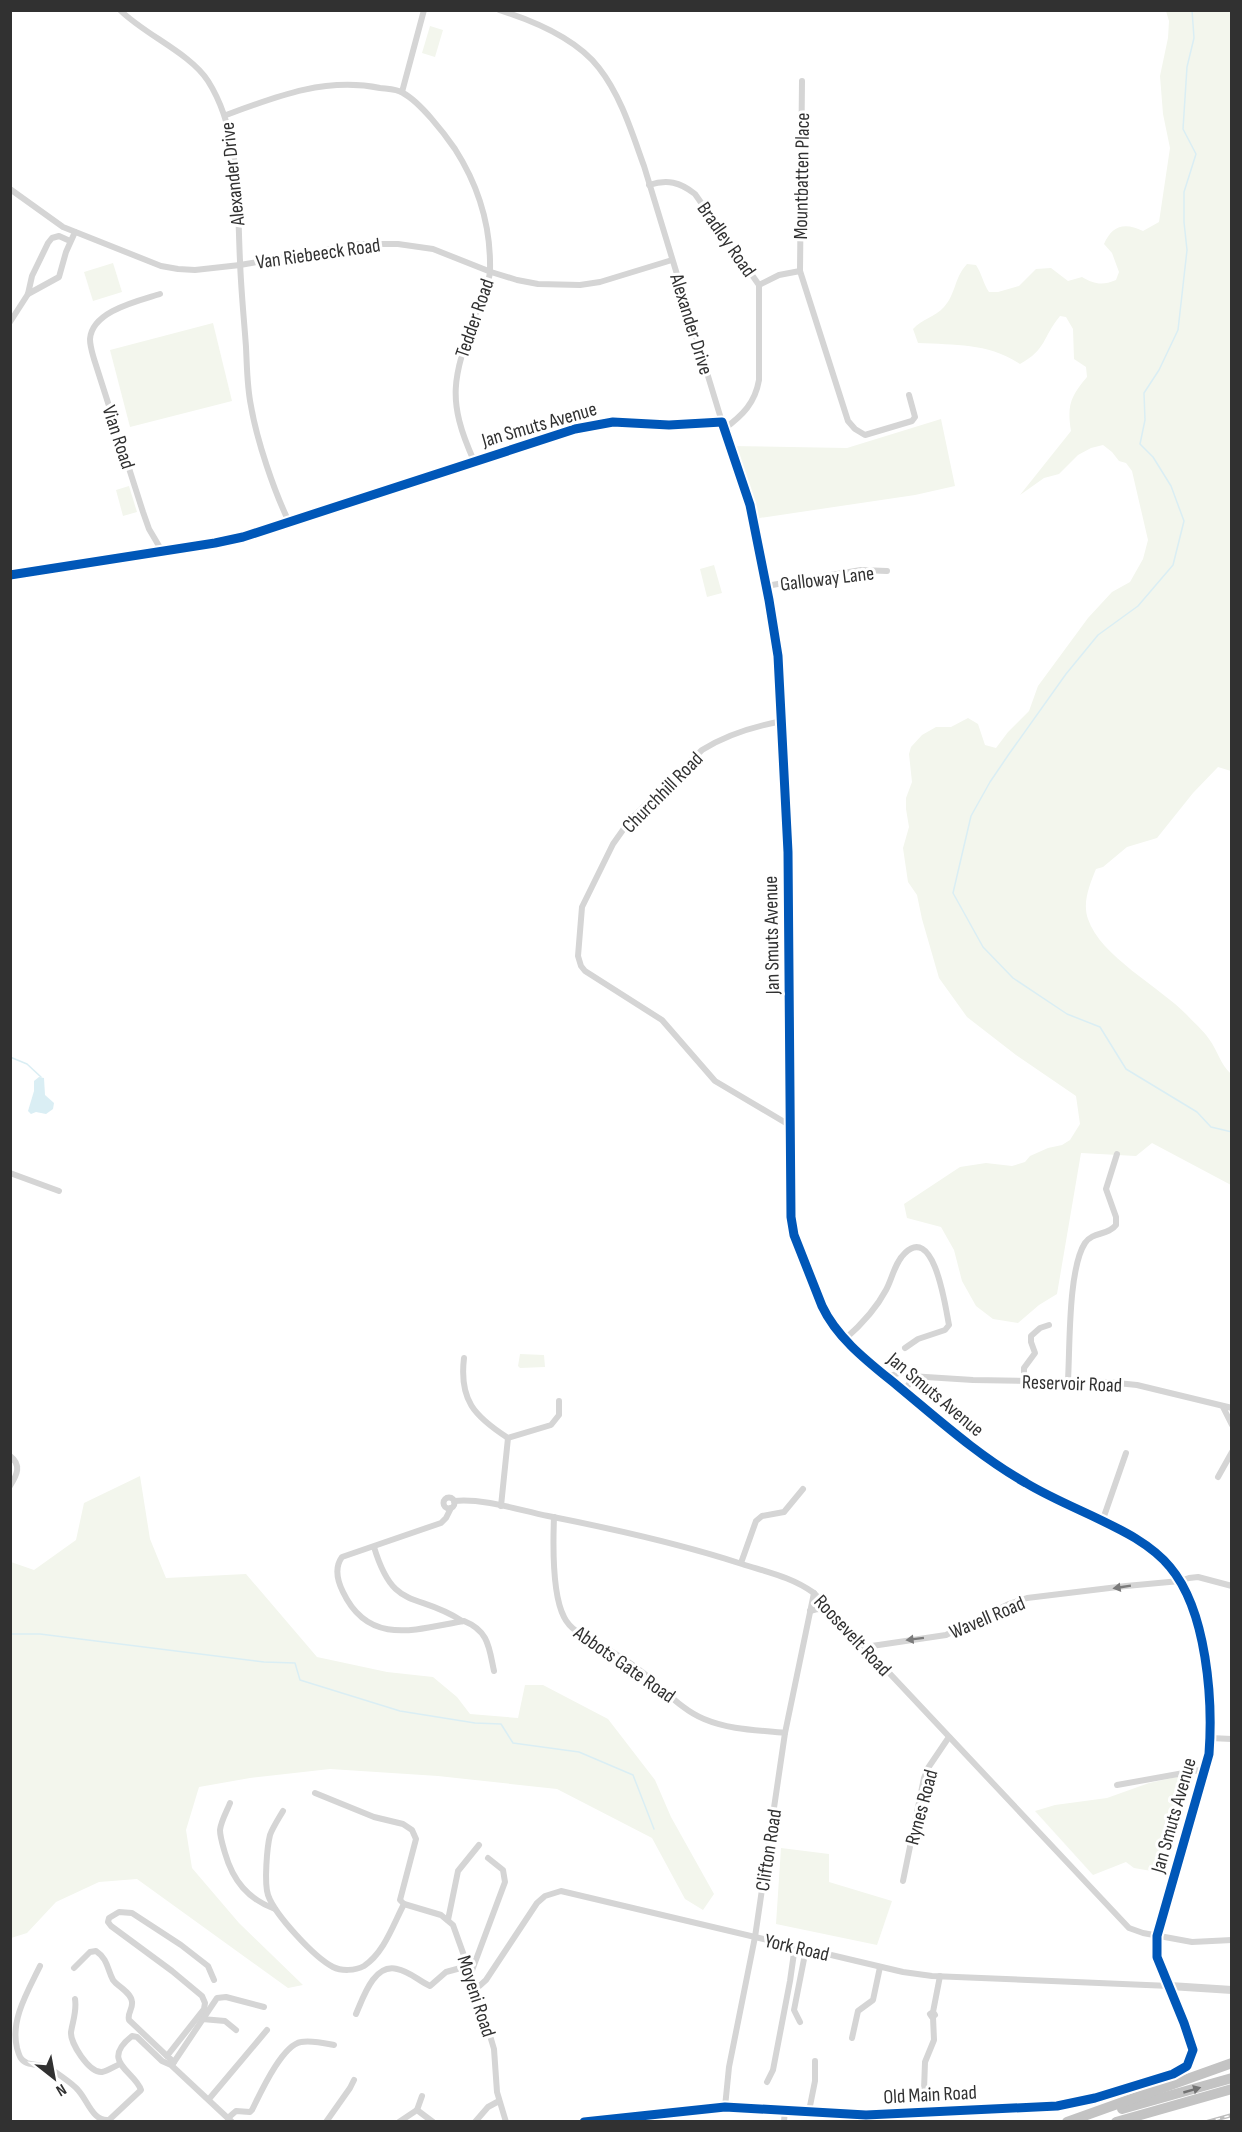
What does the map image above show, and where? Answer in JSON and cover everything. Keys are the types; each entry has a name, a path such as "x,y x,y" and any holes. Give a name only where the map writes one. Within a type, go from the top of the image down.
{"highway":[{"path":"1067,2121 1232,2063"},
{"path":"1075,2121 1232,2078"},
{"path":"1116,2121 1232,2089"},
{"path":"1135,2121 1232,2097"}],"street":[{"name":"Alexander Drive","path":"120,10 142,30 201,70 226,114 233,157 250,405 275,488 289,522"},
{"path":"226,114 256,103 315,87 359,84 402,92 424,10"},
{"name":"Alexander Drive","path":"499,10 549,29 575,46 599,67 612,88 628,124 649,185 722,422"},
{"name":"Mountbatten Place","path":"802,81 800,270 848,421 865,435 912,421 915,417 909,395"},
{"name":"Tedder Road","path":"402,92 441,130 461,159 481,203 486,224 490,272 458,365 454,399 459,425 474,461"},
{"name":"Bradley Road","path":"649,185 671,181 695,194 759,285 758,389 747,410 724,429"},
{"name":"Van Riebeeck Road","path":"10,189 54,222 75,232 161,266 195,270 360,244 398,244 433,249 490,272 517,280 538,284 580,285 600,282 672,260"},
{"path":"28,294 59,277 75,232"},
{"path":"10,322 28,294 32,276 52,238 59,236 70,241"},
{"path":"759,285 779,275 800,270"},
{"name":"Vian Road","path":"160,294 117,308 103,317 92,332 90,346 143,512 162,551"},
{"name":"Jan Smuts Avenue","path":"10,574 222,542 575,429 606,423 669,425 722,422 750,505 778,656 788,852 791,1217 793,1231 826,1315 845,1339 887,1377 998,1466 1045,1494 1136,1538 1169,1564 1180,1581 1196,1620 1206,1658 1210,1738 1206,1769 1157,1936 1157,1957 1170,1986"},
{"name":"Galloway Lane","path":"766,586 861,570 887,571"},
{"name":"Churchhill Road","path":"783,721 756,727 702,750 625,826 584,901 578,956 580,966 588,973 662,1020 715,1081 791,1126"},
{"path":"1068,1380 1072,1294 1076,1273 1082,1248 1087,1240 1096,1234 1110,1232 1116,1225 1116,1217 1106,1190 1117,1154"},
{"path":"10,1173 59,1191"},
{"path":"845,1339 865,1321 883,1295 903,1254 912,1249 922,1249 928,1254 940,1280 949,1325 945,1330 918,1339 905,1348"},
{"path":"1024,1380 1024,1368 1035,1353 1030,1342 1031,1336 1040,1328 1049,1325"},
{"path":"464,1359 462,1373 468,1403 508,1438"},
{"name":"Reservoir Road","path":"887,1377 902,1372 910,1376 974,1380 1068,1380 1137,1385 1232,1408"},
{"path":"904,1391 911,1381 910,1376"},
{"path":"508,1438 551,1425 559,1415 559,1401"},
{"path":"1223,1407 1232,1425"},
{"path":"501,1506 508,1438"},
{"path":"1218,1477 1232,1452"},
{"path":"1102,1522 1126,1454"},
{"path":"10,1456 17,1461 18,1466 10,1486"},
{"path":"741,1563 756,1521 762,1516 784,1512 803,1489"},
{"name":"Roosevelt Road","path":"374,1546 441,1523 452,1505 473,1501 677,1544 791,1579 814,1593 1129,1928 1192,1942 1232,1940"},
{"name":"Abbots Gate Road","path":"554,1517 553,1541 558,1597 565,1619 570,1625 634,1665 704,1719 733,1728 785,1733"},
{"path":"462,1621 440,1627 393,1631 376,1626 361,1618 348,1602 337,1578 338,1563 345,1555 374,1546 386,1576 399,1593 448,1613 471,1624 483,1633 494,1671"},
{"path":"1180,1581 1198,1577 1232,1586"},
{"name":"Wavell Road","path":"865,1647 946,1635 1009,1604 1027,1598 1180,1581"},
{"name":"Clifton Road","path":"725,2107 736,2032 755,1937 785,1733 814,1593"},
{"path":"810,1611 830,1610"},
{"name":"Rynes Road","path":"903,1881 924,1778 949,1737"},
{"path":"1210,1738 1232,1739"},
{"path":"1118,1785 1206,1769"},
{"path":"315,1793 374,1817 402,1824 412,1830 416,1839 400,1899 404,1904 435,1913 448,1920 458,1871 478,1845"},
{"path":"230,1803 220,1829 233,1876 256,1901 277,1910"},
{"path":"284,1811 271,1832 268,1893 290,1929 329,1964 338,1969 350,1970 363,1967 375,1956 386,1940 404,1904"},
{"path":"356,2014 372,1981 383,1971 399,1969 430,1986 446,1972 469,1970 505,1882 503,1870 488,1858"},
{"name":"York Road","path":"476,1989 486,1980 537,1903 545,1896 559,1891 903,1972 940,1976 1170,1986"},
{"path":"167,2056 204,2009 204,2000 172,1971 111,1926 108,1922 109,1918 119,1912 132,1913 208,1966 214,1980"},
{"name":"Moyeni Road","path":"448,1920 453,1926 476,1989 494,2049 499,2101 506,2121"},
{"path":"767,2082 773,2070 795,1946"},
{"path":"800,2022 794,2010 806,1949"},
{"path":"74,1968 90,1952 94,1951 102,1955 113,1980 132,2000 128,2019 229,2120 235,2111 250,2112 252,2110 270,2073 297,2043 334,2045"},
{"path":"40,1966 15,2029 15,2041 20,2058 25,2062 48,2068 73,2086 97,2117 104,2121 113,2118 141,2090 139,2084 120,2064 119,2057 122,2048 133,2036 139,2038 166,2063 173,2063"},
{"path":"852,2038 858,2012 873,2000 880,1967"},
{"path":"924,2090 925,2062 934,2040 933,2014 940,1976"},
{"path":"1170,1986 1232,1990"},
{"name":"Old Main Road","path":"584,2121 725,2107 876,2115 1047,2107 1095,2098 1173,2074 1187,2066 1193,2050 1170,1986"},
{"path":"1176,2004 1177,1995 1182,1987"},
{"path":"173,2063 214,2000 223,1996 264,2007"},
{"path":"75,1999 76,2014 71,2034 79,2053 87,2064 101,2072 120,2064"},
{"path":"202,2019 225,2021 236,2030"},
{"path":"209,2099 267,2030"},
{"path":"809,2111 815,2081 815,2061"},
{"path":"326,2121 349,2091 354,2080"},
{"path":"399,2121 417,2110 422,2096"},
{"path":"475,2121 488,2107 499,2101"},
{"path":"784,2121 785,2109"},
{"path":"417,2110 434,2121"}],"shaded area":[{"path":"1166,11 1231,11 1231,771 1218,767 1193,793 1157,838 1127,847 1103,867 1096,869 1087,893 1086,913 1095,933 1105,946 1187,1015 1207,1036 1231,1074 1231,1185 1152,1143 1136,1156 1081,1153 1057,1294 1039,1305 1018,1323 993,1319 976,1306 962,1281 954,1250 941,1227 907,1218 904,1204 960,1167 986,1163 1012,1166 1070,1140 1080,1124 1076,1096 1016,1055 967,1017 939,978 917,895 908,882 903,848 909,827 906,798 912,782 909,754 911,747 922,735 936,727 951,727 968,718 978,724 985,745 996,748 1029,711 1038,686 1088,618 1112,592 1130,582 1143,559 1148,540 1132,471 1126,463 1119,461 1103,445 1078,455 1059,474 1044,478 1020,495 1071,431 1069,415 1071,402 1087,377 1086,367 1074,359 1073,329 1066,317 1060,316 1040,348 1020,364 996,352 971,346 918,343 913,329 944,307 967,264 976,265 989,292 1019,286 1036,269 1051,268 1068,281 1082,277 1098,283 1116,280 1119,272 1112,253 1104,244 1107,238 1120,227 1125,226 1143,231 1159,222 1170,148 1163,114 1160,76 1168,38 1169,21"},
{"path":"430,26 443,30 435,57 422,53"},
{"path":"113,263 122,292 93,301 84,272"},
{"path":"213,323 232,401 130,427 110,350"},
{"path":"941,419 955,486 915,495 753,519 730,446 847,448"},
{"path":"129,486 137,512 123,516 116,490"},
{"path":"714,565 722,593 707,597 700,569"},
{"path":"39,1077 44,1078 45,1095 54,1103 53,1109 46,1114 36,1112 31,1114 28,1111 34,1091 34,1081"},
{"path":"520,1354 544,1355 545,1367 520,1368 518,1366"},
{"path":"140,1476 150,1539 166,1578 246,1574 317,1657 387,1672 433,1677 457,1697 470,1714 518,1718 525,1685 543,1685 608,1719 655,1780 671,1817 714,1894 703,1910 685,1899 652,1838 557,1789 438,1776 330,1769 250,1778 199,1787 186,1830 192,1868 239,1923 303,1985 288,1988 137,1879 99,1882 56,1902 27,1933 11,1938 11,1562 34,1570 76,1540 84,1503"},
{"path":"1186,1775 1157,1872 1134,1868 1126,1862 1093,1875 1035,1811 1055,1805 1107,1798 1149,1783"},
{"path":"781,1848 829,1854 829,1882 892,1901 877,1945 776,1924"}],"waterway":[{"path":"1192,10 1194,38 1187,67 1183,129 1196,154 1184,192 1187,250 1178,330 1159,370 1144,393 1145,420 1140,444 1153,457 1171,486 1184,521 1173,565 1138,606 1098,635 1066,674 990,782 971,816 953,893 983,947 1013,978 1067,1014 1100,1027 1126,1069 1197,1112 1211,1127 1232,1132"},
{"path":"10,1057 27,1064 41,1077"},
{"path":"10,1634 40,1634 264,1662 295,1663 300,1680 400,1711 475,1723 501,1724 513,1743 579,1752 633,1775 654,1829"}],"railway":[{"path":"1207,2122 1232,2115"}],"cycle path":[{"path":"10,575 243,537 575,429 613,422 669,425 722,422 750,505 778,656 788,852 791,1217 794,1235 822,1306 837,1330 856,1351 976,1450 1026,1483 1122,1530 1154,1551 1170,1567 1182,1585 1192,1607 1205,1657 1210,1708 1209,1754 1157,1936 1157,1957 1193,2050 1187,2066 1173,2074 1095,2098 1057,2106 866,2115 725,2107 584,2122"}]}
